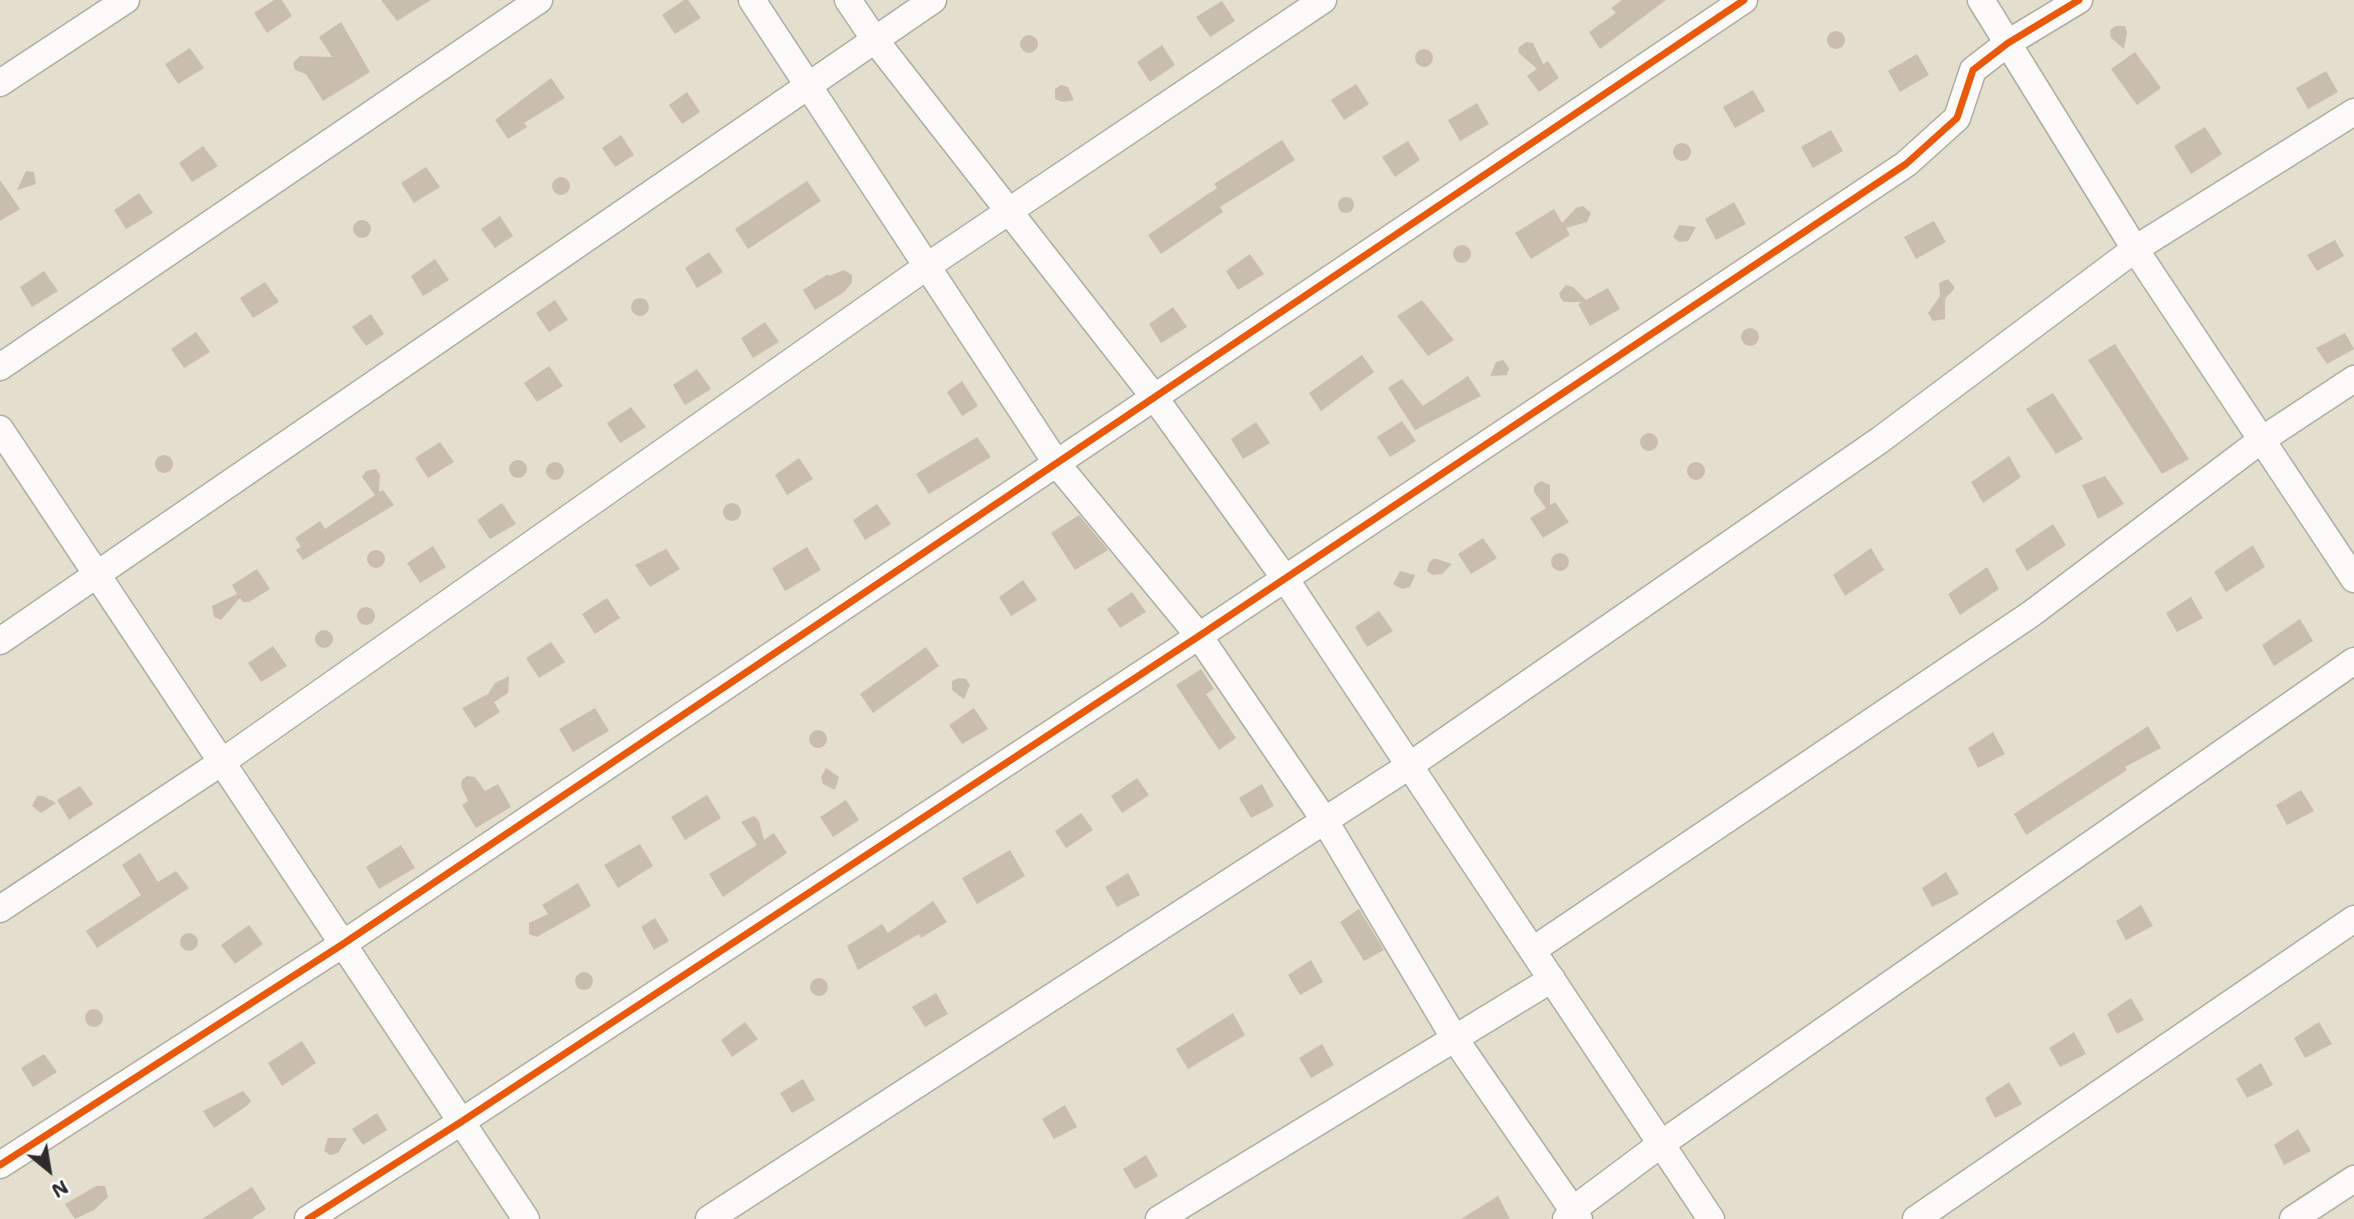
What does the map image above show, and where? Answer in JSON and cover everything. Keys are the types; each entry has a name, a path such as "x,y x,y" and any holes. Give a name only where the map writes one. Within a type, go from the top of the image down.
{"street":[{"path":"0,83 126,0"},
{"path":"0,367 540,0"},
{"path":"752,0 1057,464 1199,636 1325,821 1455,1038 1573,1216 1661,1144 2354,661"},
{"path":"848,0 875,40 1155,398 1284,577 1711,1219"},
{"path":"0,641 933,0"},
{"path":"0,909 222,762 926,267 1323,0"},
{"path":"0,1165 343,944 1744,0"},
{"path":"1981,0 2135,249 2354,579"},
{"path":"308,1219 461,1122 1199,636 1906,164 1957,118 1973,70 2008,43 2079,0"},
{"path":"709,1219 1409,766 1881,440 2135,249 2354,112"},
{"path":"1533,950 2031,614 2260,441 2354,379"},
{"path":"0,429 526,1219"},
{"path":"1916,1219 2354,919"},
{"path":"1158,1219 1552,979"},
{"path":"2293,1219 2354,1179"}],"building":[{"path":"274,0 282,0 292,16 267,33 254,13"},
{"path":"381,0 431,0 397,21"},
{"path":"688,0 701,18 675,34 662,15"},
{"path":"1622,0 1666,0 1600,49 1589,32 1616,13 1611,8"},
{"path":"1222,1 1235,21 1210,37 1196,17"},
{"path":"341,22 370,72 323,101 306,74 295,70 293,63 300,56 332,57 319,37"},
{"path":"2116,26 2125,26 2127,32 2124,49 2111,38 2110,30"},
{"path":"1836,31 1842,34 1845,40 1842,46 1836,49 1830,46 1827,40 1830,34"},
{"path":"1029,35 1035,38 1038,44 1035,50 1029,53 1023,50 1020,44 1023,38"},
{"path":"1526,42 1533,43 1543,64 1548,61 1559,78 1539,92 1527,76 1537,69 1519,53 1518,48"},
{"path":"1162,45 1175,65 1150,82 1137,62"},
{"path":"190,48 204,68 178,84 165,64"},
{"path":"1424,49 1430,52 1433,58 1430,64 1424,67 1418,64 1415,58 1418,52"},
{"path":"2135,52 2161,88 2137,105 2111,69"},
{"path":"1917,54 1929,75 1900,92 1888,71"},
{"path":"2326,71 2338,92 2308,109 2296,88"},
{"path":"551,78 565,98 524,123 527,127 508,139 495,120"},
{"path":"1356,84 1369,104 1344,120 1331,100"},
{"path":"1061,85 1068,87 1074,100 1063,102 1055,99 1055,89"},
{"path":"1753,90 1765,111 1735,128 1723,107"},
{"path":"687,92 700,112 682,124 669,105"},
{"path":"1477,103 1489,124 1460,141 1448,120"},
{"path":"2205,127 2222,154 2191,174 2174,146"},
{"path":"1831,130 1843,151 1813,168 1801,147"},
{"path":"621,135 634,155 615,167 602,148"},
{"path":"1282,140 1295,160 1220,207 1223,212 1161,254 1148,235 1217,188 1214,184"},
{"path":"1408,141 1420,160 1395,177 1382,157"},
{"path":"1682,143 1688,146 1691,152 1688,158 1682,161 1676,158 1673,152 1676,146"},
{"path":"203,146 218,166 192,182 179,163"},
{"path":"426,167 440,187 414,203 401,183"},
{"path":"26,171 34,172 36,184 17,190"},
{"path":"561,177 567,180 570,186 567,192 561,195 555,192 552,186 555,180"},
{"path":"0,180 20,209 0,221"},
{"path":"807,181 821,201 748,249 735,229"},
{"path":"139,193 153,213 126,229 114,210"},
{"path":"1343,197 1349,197 1354,205 1352,211 1343,213 1338,208 1338,202"},
{"path":"1734,202 1746,224 1716,240 1705,219"},
{"path":"1583,206 1591,213 1587,222 1566,228 1570,235 1531,259 1515,233 1554,209 1562,223 1576,208"},
{"path":"500,216 513,236 495,248 481,229"},
{"path":"362,220 368,223 371,229 368,235 362,238 356,235 353,229 356,223"},
{"path":"1934,221 1946,242 1916,259 1904,237"},
{"path":"1679,225 1696,227 1688,241 1679,242 1673,237"},
{"path":"2335,240 2344,256 2317,271 2307,255"},
{"path":"1462,245 1468,248 1471,254 1468,260 1462,263 1456,260 1453,254 1456,248"},
{"path":"709,252 723,272 697,288 685,268"},
{"path":"1250,254 1264,274 1238,290 1226,271"},
{"path":"435,259 449,280 423,296 411,276"},
{"path":"844,270 852,275 852,283 844,292 815,310 803,290 828,274 829,276"},
{"path":"44,271 58,291 32,307 20,287"},
{"path":"1948,279 1955,288 1945,299 1945,319 1933,321 1928,313 1940,296 1939,283"},
{"path":"265,282 279,302 253,318 240,298"},
{"path":"1566,285 1573,287 1586,300 1608,288 1620,309 1590,326 1578,304 1583,302 1564,302 1561,299 1559,293"},
{"path":"640,298 646,301 649,307 646,313 640,316 634,313 631,307 634,301"},
{"path":"555,300 568,320 549,332 536,313"},
{"path":"1422,300 1454,340 1428,356 1397,316"},
{"path":"1173,307 1187,327 1161,343 1149,324"},
{"path":"371,314 384,334 366,346 352,327"},
{"path":"765,322 779,342 753,358 741,338"},
{"path":"1750,328 1756,331 1759,337 1756,343 1750,346 1744,343 1741,337 1744,331"},
{"path":"196,332 210,352 184,368 171,349"},
{"path":"2345,333 2354,349 2327,364 2316,348"},
{"path":"2115,344 2189,459 2162,474 2088,360"},
{"path":"1362,355 1374,372 1321,411 1309,393"},
{"path":"1503,360 1509,368 1507,375 1490,376 1496,362"},
{"path":"549,366 563,386 537,402 524,383"},
{"path":"697,369 711,389 685,405 673,385"},
{"path":"1468,376 1481,396 1415,430 1388,388 1402,379 1423,406"},
{"path":"962,381 978,406 962,416 947,392"},
{"path":"2053,393 2083,439 2056,454 2026,409"},
{"path":"631,407 646,427 620,443 607,423"},
{"path":"1402,421 1416,441 1390,457 1377,437"},
{"path":"1256,422 1270,443 1243,459 1231,439"},
{"path":"1649,433 1655,436 1658,442 1655,448 1649,451 1643,448 1640,442 1643,436"},
{"path":"977,437 991,457 929,494 916,474"},
{"path":"440,442 454,462 428,478 415,458"},
{"path":"164,455 170,458 173,464 170,470 164,473 158,470 155,464 158,458"},
{"path":"2009,456 2021,477 1983,503 1971,482"},
{"path":"799,458 813,479 787,495 775,475"},
{"path":"518,460 524,463 527,469 524,475 518,478 512,475 509,469 512,463"},
{"path":"555,462 561,465 564,471 561,477 555,480 549,477 546,471 549,465"},
{"path":"1696,462 1702,465 1705,471 1702,477 1696,480 1690,477 1687,471 1690,465"},
{"path":"376,469 380,475 379,492 383,490 394,505 303,560 296,550 301,547 295,538 320,521 325,529 375,495 362,477 366,471"},
{"path":"2105,476 2124,504 2098,519 2082,485"},
{"path":"1541,481 1550,485 1550,505 1555,502 1569,522 1543,538 1530,518 1546,508 1534,492 1534,486"},
{"path":"502,503 516,524 490,539 477,520"},
{"path":"732,503 738,506 741,512 738,518 732,521 726,518 723,512 726,506"},
{"path":"877,504 891,524 865,540 853,520"},
{"path":"1079,515 1108,550 1075,570 1051,533"},
{"path":"2053,524 2066,545 2027,571 2015,550"},
{"path":"1483,538 1497,558 1471,574 1458,554"},
{"path":"2253,545 2265,567 2226,592 2214,572"},
{"path":"433,546 446,567 420,583 407,563"},
{"path":"807,547 821,570 785,591 772,568"},
{"path":"1871,548 1884,570 1845,596 1833,575"},
{"path":"666,549 680,569 650,587 635,565"},
{"path":"376,550 382,553 385,559 382,565 376,568 370,565 367,559 370,553"},
{"path":"1560,553 1566,556 1569,562 1566,568 1560,571 1554,568 1551,562 1554,556"},
{"path":"1433,559 1452,564 1442,574 1433,575 1427,571"},
{"path":"1987,567 1999,589 1960,615 1948,594"},
{"path":"257,569 270,589 249,602 243,602 240,598 221,620 214,617 212,606 237,594 232,585"},
{"path":"1400,571 1415,575 1410,587 1402,589 1393,584"},
{"path":"1023,580 1037,600 1011,616 999,597"},
{"path":"1132,592 1146,612 1120,628 1107,609"},
{"path":"2191,597 2203,618 2177,632 2166,613"},
{"path":"607,598 620,618 595,634 582,614"},
{"path":"366,607 372,610 375,616 372,622 366,625 360,622 357,616 360,610"},
{"path":"1379,611 1393,631 1367,647 1355,627"},
{"path":"2300,619 2313,641 2274,666 2262,645"},
{"path":"324,630 330,633 333,639 330,645 324,648 318,645 315,639 318,633"},
{"path":"551,642 565,662 539,678 526,658"},
{"path":"273,646 287,666 261,682 248,663"},
{"path":"926,647 939,666 873,713 860,694"},
{"path":"1201,669 1214,689 1206,694 1236,738 1219,750 1176,685"},
{"path":"509,676 508,693 494,702 500,712 475,728 462,708 488,694 495,683"},
{"path":"966,679 970,685 964,699 952,690 952,681"},
{"path":"595,708 609,731 573,752 559,729"},
{"path":"974,708 988,729 962,744 949,725"},
{"path":"2148,726 2161,748 2125,767 2127,770 2026,835 2014,814"},
{"path":"818,730 824,733 827,739 824,745 818,748 812,745 809,739 812,733"},
{"path":"1993,732 2005,754 1978,768 1968,748"},
{"path":"826,768 839,777 835,790 823,784 821,777"},
{"path":"467,776 475,777 485,791 498,784 511,807 476,828 462,805 468,801 461,786 462,780"},
{"path":"1137,778 1149,795 1122,813 1111,796"},
{"path":"1262,784 1274,806 1251,818 1239,798"},
{"path":"80,786 93,804 69,820 57,800"},
{"path":"2301,790 2314,811 2287,825 2276,805"},
{"path":"707,795 721,818 685,840 671,817"},
{"path":"37,796 56,803 41,813 32,806"},
{"path":"846,800 859,820 833,837 820,817"},
{"path":"1081,813 1093,830 1066,848 1055,831"},
{"path":"754,816 759,821 764,840 774,833 787,853 723,897 709,874 757,845 741,822"},
{"path":"640,844 653,866 618,888 604,865"},
{"path":"401,845 415,868 379,889 366,867"},
{"path":"1010,850 1025,876 977,904 962,878"},
{"path":"140,853 158,882 176,871 189,888 97,948 86,931 141,895 122,865"},
{"path":"1946,872 1959,894 1932,907 1922,888"},
{"path":"1128,873 1140,895 1117,907 1105,887"},
{"path":"578,883 591,906 537,937 529,934 529,923 548,914 542,905"},
{"path":"933,901 947,922 921,938 919,934 858,970 847,946 882,924 888,933"},
{"path":"2141,905 2153,926 2126,940 2116,921"},
{"path":"1359,909 1384,950 1364,961 1340,922"},
{"path":"655,918 669,941 654,950 641,927"},
{"path":"249,925 263,944 235,964 221,945"},
{"path":"189,933 195,936 198,942 195,948 189,951 183,948 180,942 183,936"},
{"path":"1311,960 1323,982 1300,995 1288,975"},
{"path":"584,972 590,975 593,981 590,987 584,990 578,987 575,981 578,975"},
{"path":"819,978 825,981 828,987 825,993 819,996 813,993 810,987 813,981"},
{"path":"936,993 948,1014 925,1027 912,1007"},
{"path":"2131,998 2144,1020 2117,1034 2107,1014"},
{"path":"94,1009 100,1012 103,1018 100,1024 94,1027 88,1024 85,1018 88,1012"},
{"path":"1233,1013 1245,1035 1188,1069 1176,1049"},
{"path":"745,1022 758,1039 732,1057 721,1040"},
{"path":"2319,1022 2332,1044 2305,1058 2294,1038"},
{"path":"2074,1032 2086,1054 2060,1067 2049,1048"},
{"path":"302,1041 316,1063 282,1086 268,1063"},
{"path":"1322,1044 1334,1065 1311,1078 1299,1058"},
{"path":"44,1054 57,1072 33,1087 21,1068"},
{"path":"2261,1063 2273,1085 2247,1098 2236,1079"},
{"path":"803,1079 815,1100 792,1113 780,1093"},
{"path":"2009,1082 2022,1104 1995,1118 1985,1098"},
{"path":"243,1091 251,1101 248,1105 214,1128 203,1111"},
{"path":"1065,1105 1077,1127 1054,1139 1042,1119"},
{"path":"377,1113 387,1130 363,1145 352,1129"},
{"path":"2298,1129 2311,1151 2284,1165 2274,1145"},
{"path":"328,1138 347,1138 338,1153 330,1155 324,1151"},
{"path":"1146,1155 1158,1176 1135,1189 1123,1169"},
{"path":"96,1186 105,1186 108,1197 94,1210 75,1219 65,1204"},
{"path":"252,1187 266,1209 251,1219 202,1219"},
{"path":"1498,1196 1510,1219 1461,1219"}],"cycle path":[{"path":"0,1165 343,944 1744,0"},
{"path":"308,1219 461,1122 1199,636 1906,164 1957,118 1973,70 2008,43 2079,0"}]}
